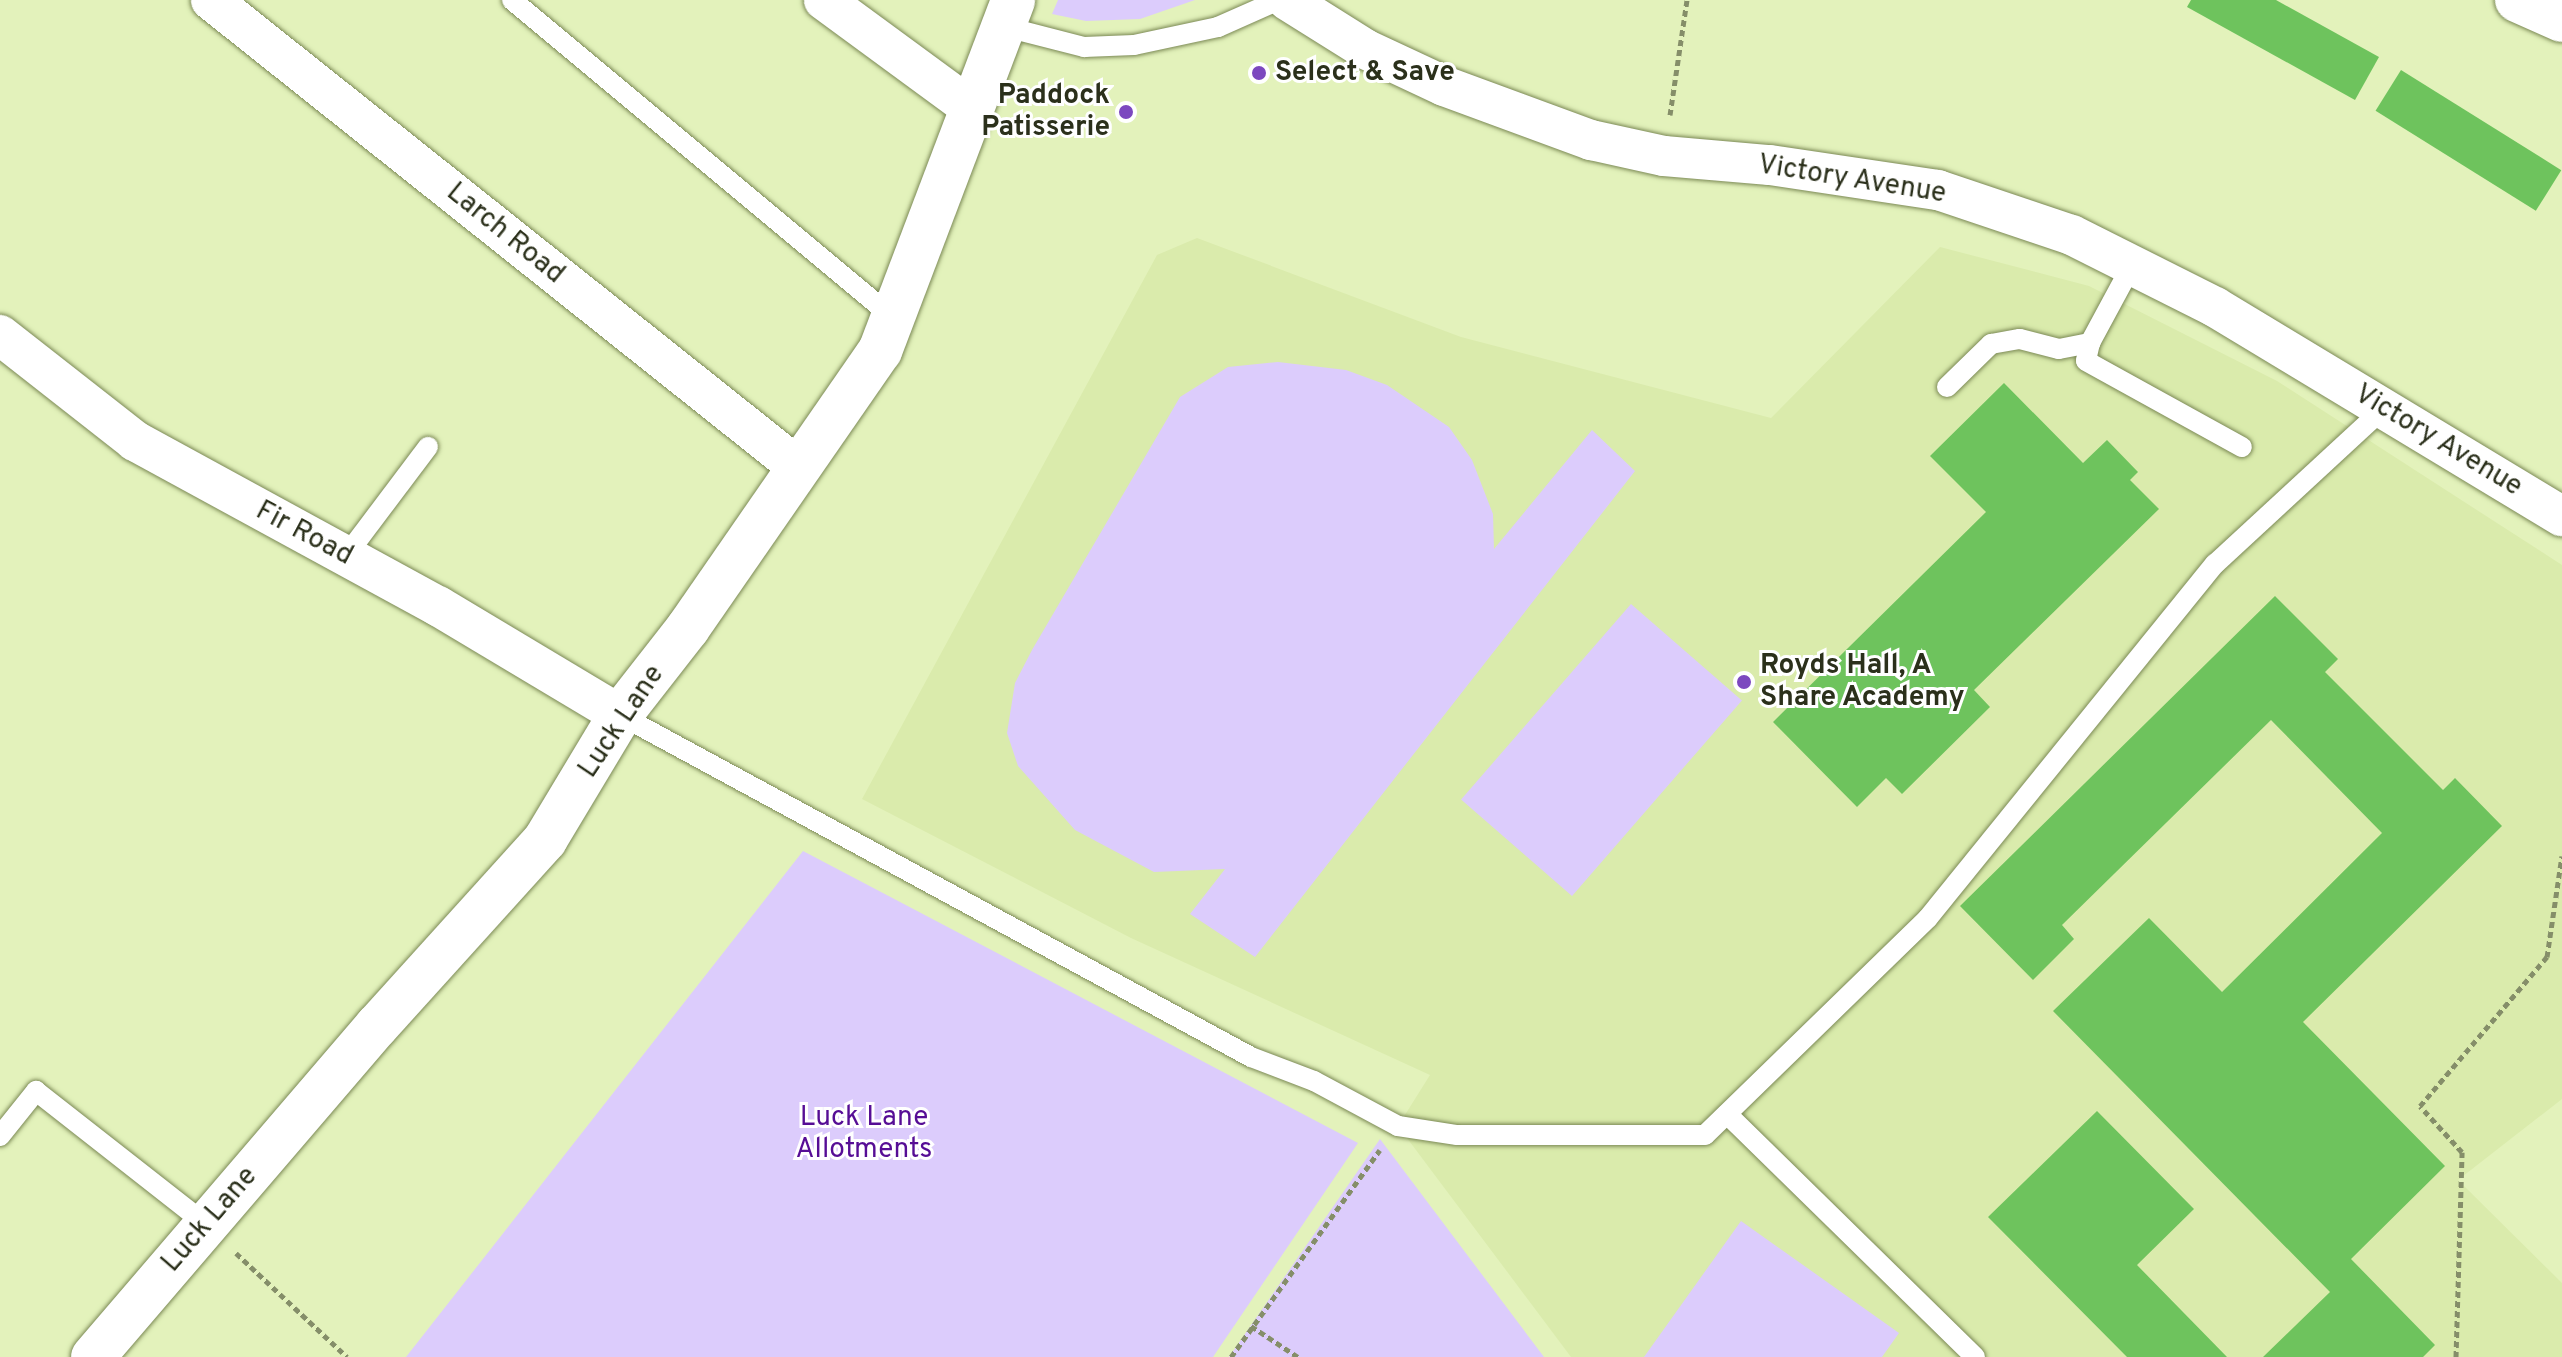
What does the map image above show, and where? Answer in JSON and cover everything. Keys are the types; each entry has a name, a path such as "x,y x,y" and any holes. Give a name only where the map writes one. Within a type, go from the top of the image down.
{"street":[{"name":"Larch Road","path":"211,0 799,468"},
{"path":"824,0 974,110"},
{"name":"Victory Avenue","path":"1287,0 1365,49 1444,86 1591,140 1664,156 1770,165 1938,190 2072,235 2215,307 2562,516"},
{"path":"2517,0 2562,20"},
{"name":"Luck Lane","path":"93,1357 545,840 620,715 688,628 880,351 1010,13"},
{"name":"Fir Road","path":"0,335 135,441 620,715"}],"lane":[{"path":"512,0 893,317"},
{"path":"1010,13 1084,47 1134,45 1218,27 1279,0"},
{"path":"2132,265 2090,343 2086,361 2242,447"},
{"path":"1947,387 1991,344 2020,339 2059,349 2090,343"},
{"path":"620,715 1251,1057 1314,1081 1398,1126 1457,1135 1705,1135 1928,918 2215,564 2384,408"},
{"path":"345,557 428,447"},
{"path":"0,1136 36,1091 207,1225"},
{"path":"1727,1114 1975,1357"}],"path":[{"path":"1664,156 1687,0"},
{"path":"2456,1357 2462,1152 2420,1106 2547,957 2562,856"},
{"path":"1231,1357 1398,1126"},
{"path":"207,1225 347,1357"},
{"path":"1251,1326 1298,1357"}],"shaded area":[{"name":"Royds Hall, A Share Academy","path":"1197,238 1461,337 1771,418 1940,247 2089,286 2277,381 2562,565 2562,1099 2458,1180 2562,1283 2562,1357 1571,1357 1398,1126 1430,1075 1131,938 862,799 1157,255"}],"green space":[{"path":"1058,0 1195,0 1140,19 1086,21 1052,14"},
{"path":"1278,362 1346,370 1387,385 1449,427 1472,460 1493,514 1494,549 1592,430 1635,471 1255,957 1190,914 1225,869 1154,872 1075,830 1018,766 1007,733 1015,683 1180,397 1228,367"},
{"path":"1631,604 1742,700 1572,896 1461,799"},
{"name":"Luck Lane Allotments","path":"803,851 1358,1143 1213,1357 406,1357"},
{"path":"1380,1139 1544,1357 1229,1357"},
{"path":"1741,1221 1899,1333 1882,1357 1644,1357"}],"building":[{"path":"2191,0 2276,0 2379,57 2355,100 2187,7"},
{"path":"2401,70 2561,170 2536,211 2376,111"},
{"path":"2004,383 2083,463 2107,440 2138,472 2130,480 2159,509 1974,690 1990,707 1902,794 1886,778 1857,807 1773,722 1986,512 1930,456"},
{"path":"2275,596 2338,659 2325,672 2443,790 2455,778 2502,826 2303,1022 2445,1166 2351,1259 2435,1345 2423,1357 2263,1357 2330,1292 2053,1011 2149,918 2222,992 2382,833 2271,720 2062,925 2074,939 2033,980 1960,906"},
{"path":"2097,1111 2194,1209 2137,1265 2227,1357 2127,1357 1988,1217"}],"place":[{"name":"Select & Save","path":"1259,73"},
{"name":"Paddock Patisserie","path":"1126,112"},
{"name":"Royds Hall, A Share Academy","path":"1744,682"}]}
